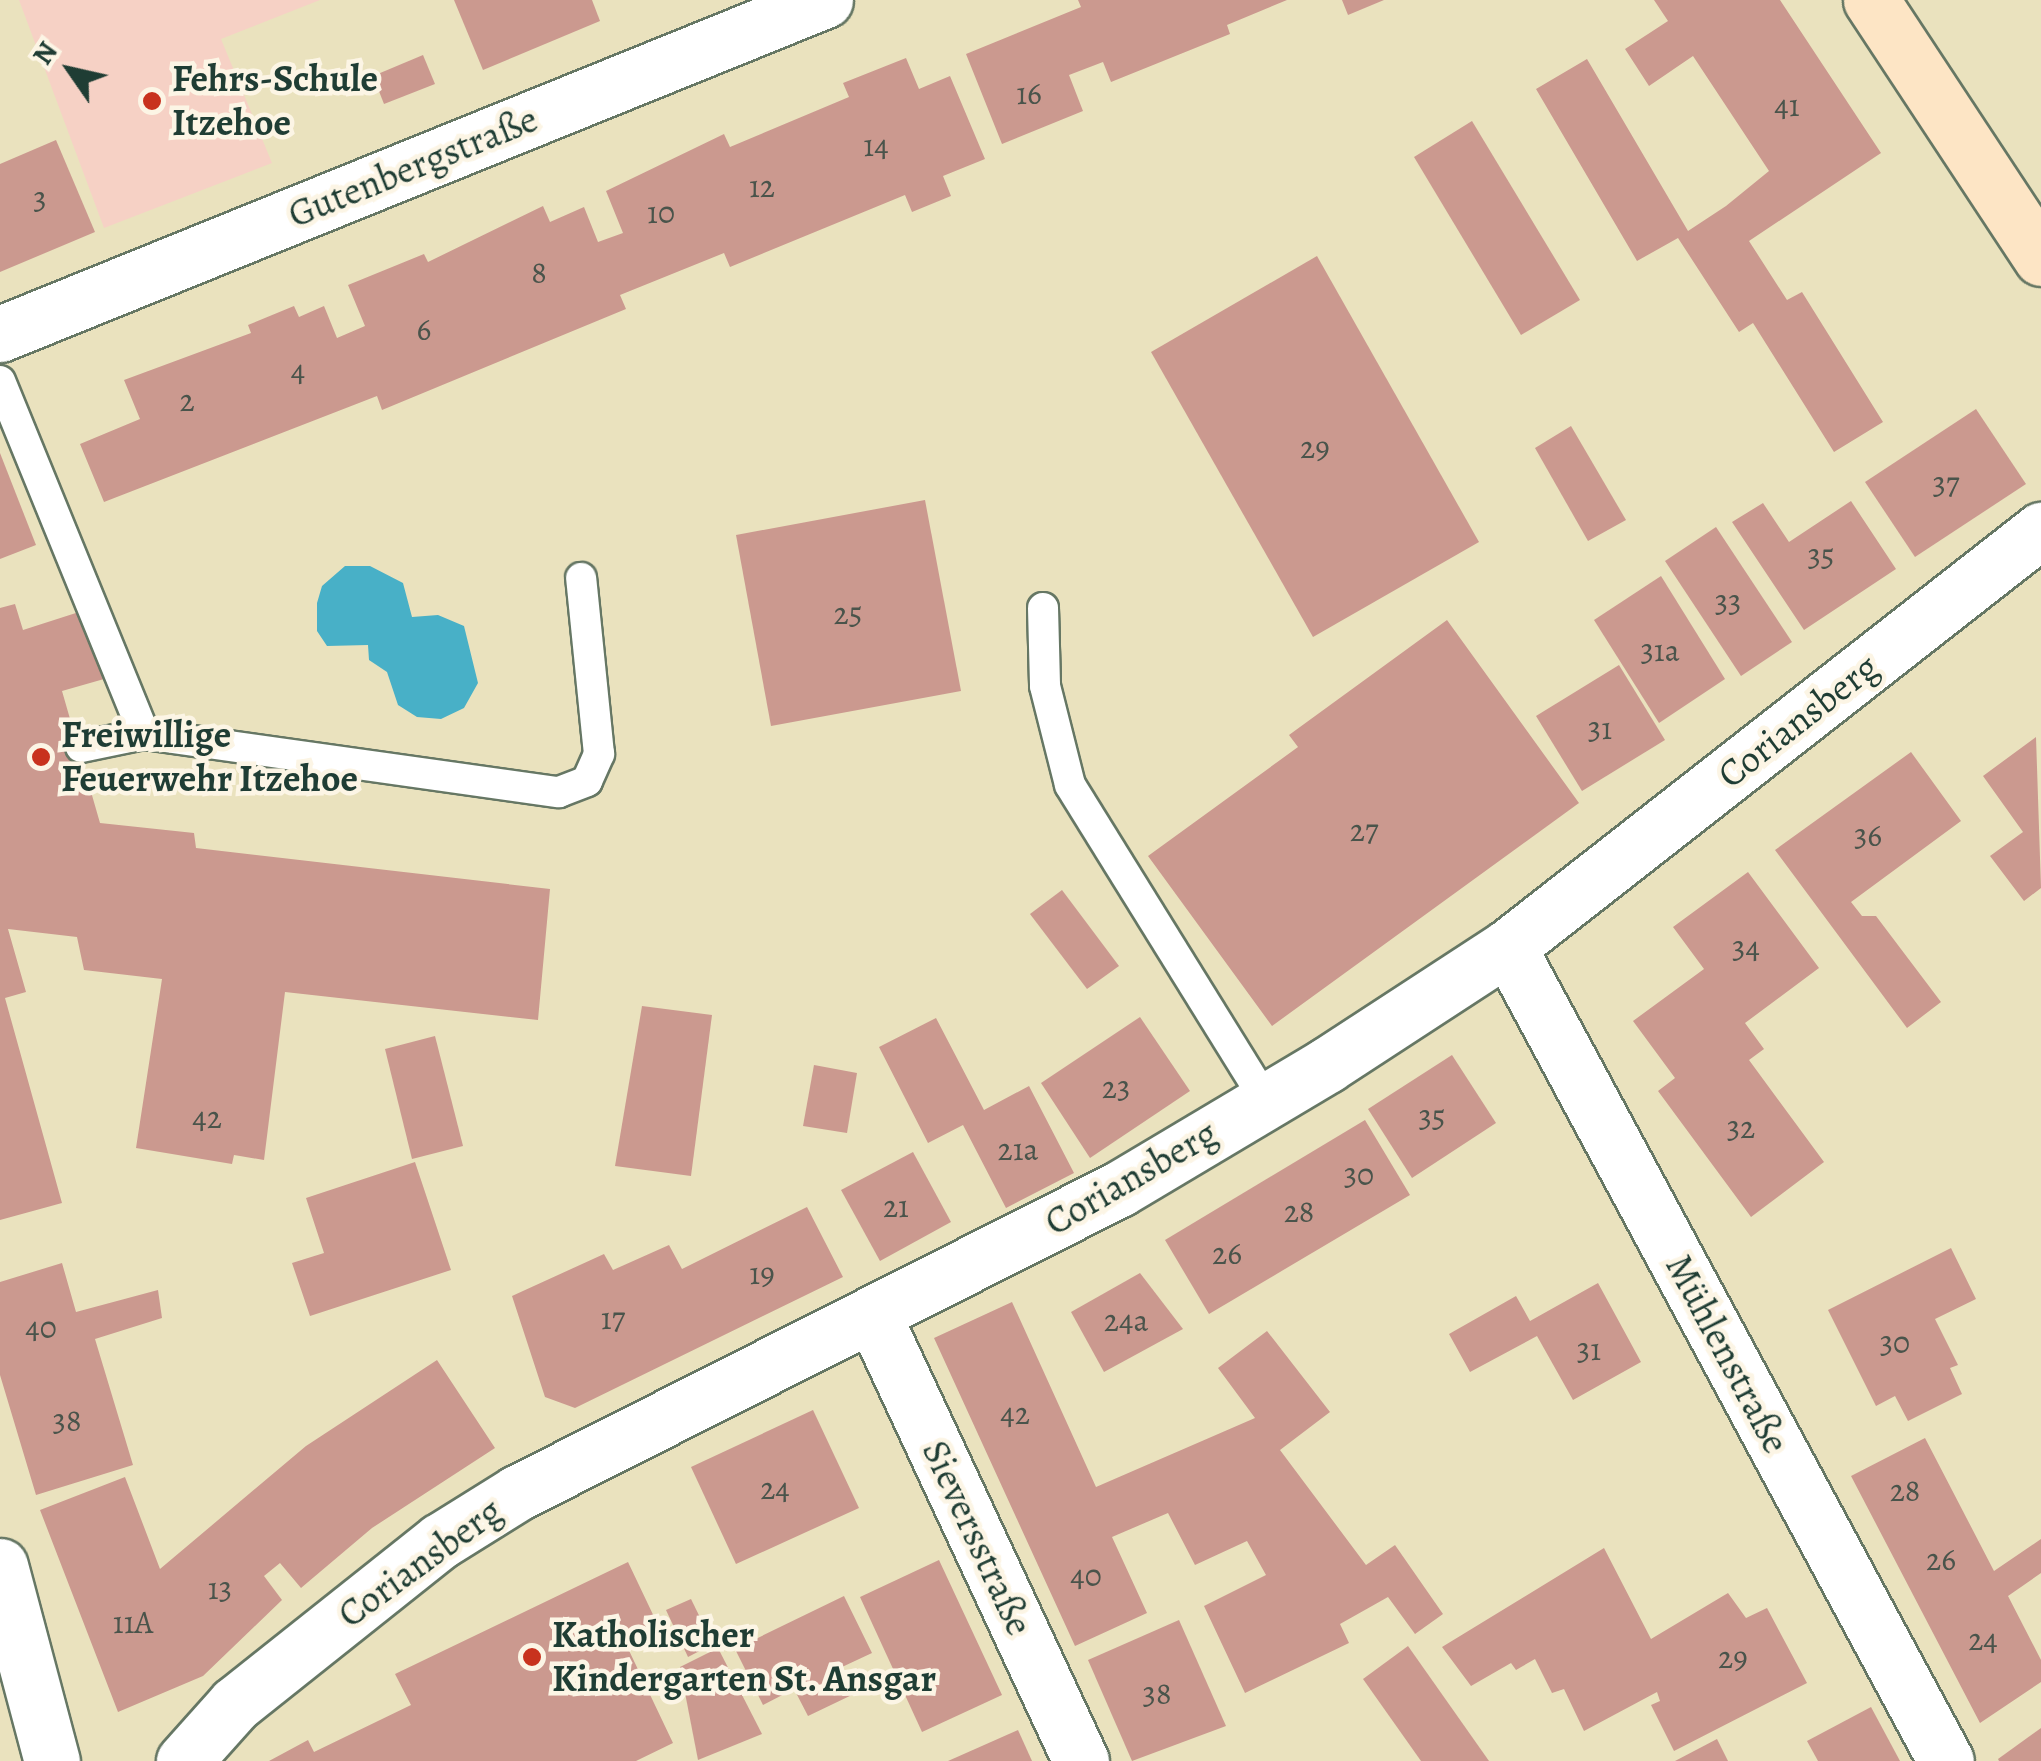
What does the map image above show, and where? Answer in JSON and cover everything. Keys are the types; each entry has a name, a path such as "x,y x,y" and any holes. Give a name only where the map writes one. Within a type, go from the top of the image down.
{"main road":[{"path":"1870,0 2041,258"}],"street":[{"name":"Gutenbergstraße","path":"0,334 825,0"},
{"name":"Coriansberg","path":"184,1761 235,1704 440,1542 516,1493 1119,1189 1508,946 2041,530"},
{"name":"Mühlenstraße","path":"1508,946 1946,1761"},
{"name":"Sieversstraße","path":"873,1316 1081,1761"},
{"path":"0,1566 52,1761"}],"lane":[{"path":"0,380 144,734"},
{"path":"81,747 144,734 559,792 587,782 598,754 580,578"},
{"path":"1043,608 1045,686 1070,785 1265,1100"}],"shaded area":[{"name":"Fehrs-Schule Itzehoe","path":"19,0 320,0 221,39 272,163 104,228"}],"water":[{"path":"345,566 370,566 403,583 412,617 438,615 464,626 478,683 464,708 441,719 417,717 398,705 387,672 369,660 368,645 327,646 317,631 317,603 322,586"}],"building":[{"path":"454,0 592,0 600,21 483,70"},
{"path":"1078,0 1287,0 1227,25 1230,34 1111,82 1103,62 1069,75 1083,111 1002,144 966,54 1081,7"},
{"path":"1342,0 1384,0 1348,15"},
{"path":"1654,0 1780,0 1881,153 1749,241 1787,300 1802,292 1883,422 1834,452 1753,323 1739,332 1678,238 1637,261 1536,89 1587,59 1688,231 1726,206 1769,171 1693,56 1649,86 1625,49 1668,21"},
{"path":"423,55 435,84 384,104 373,76"},
{"path":"906,58 919,89 950,76 985,159 943,176 951,196 912,212 905,195 730,267 724,253 620,295 626,309 382,410 377,396 104,502 80,444 140,419 124,380 251,333 248,325 294,306 299,317 324,306 337,338 365,326 348,285 424,254 428,262 543,206 550,222 584,207 598,242 623,233 606,191 724,134 730,147 849,97 843,83"},
{"path":"1472,121 1580,300 1521,335 1414,157"},
{"path":"56,140 95,232 0,272 0,164"},
{"path":"1317,256 1479,542 1313,637 1151,352"},
{"path":"1976,409 2026,484 1915,557 1865,482"},
{"path":"1571,426 1626,520 1588,541 1535,448"},
{"path":"0,453 36,545 0,559"},
{"path":"925,500 961,691 771,726 736,535"},
{"path":"1851,501 1896,569 1804,630 1732,522 1763,503 1789,542"},
{"path":"1716,527 1792,642 1741,676 1665,561"},
{"path":"1661,576 1725,679 1659,723 1594,620"},
{"name":"Freiwillige Feuerwehr Itzehoe","path":"15,604 23,630 79,612 104,679 62,691 100,823 194,833 196,848 550,889 538,1020 285,992 264,1160 234,1155 232,1164 136,1148 162,979 84,970 77,937 8,929 26,992 5,998 62,1203 0,1220 0,608"},
{"path":"1447,620 1579,803 1272,1026 1148,856 1298,747 1289,735"},
{"path":"1619,665 1665,740 1582,791 1536,716"},
{"path":"2036,737 2041,888 2024,901 1990,856 2023,832 1983,776"},
{"path":"1911,752 1961,821 1851,902 1862,916 1876,916 1941,1002 1907,1028 1775,850"},
{"path":"1748,872 1819,968 1745,1023 1764,1049 1749,1060 1824,1162 1751,1217 1658,1091 1675,1078 1633,1021 1704,969 1673,927"},
{"path":"1062,890 1119,966 1087,989 1030,914"},
{"path":"642,1006 712,1015 691,1176 615,1166"},
{"path":"1140,1017 1190,1091 1090,1158 1041,1083"},
{"path":"936,1018 984,1110 1029,1086 1074,1173 1006,1208 963,1125 928,1143 879,1047"},
{"path":"435,1036 463,1146 412,1159 385,1049"},
{"path":"1452,1055 1496,1123 1412,1178 1368,1109"},
{"path":"814,1065 857,1073 847,1133 803,1126"},
{"path":"1365,1120 1410,1195 1209,1314 1165,1240"},
{"path":"913,1152 951,1222 880,1261 841,1190"},
{"path":"415,1162 451,1270 310,1316 292,1263 324,1253 306,1198"},
{"path":"807,1207 843,1277 575,1408 545,1397 512,1296 604,1254 613,1270 669,1245 682,1269"},
{"path":"1951,1248 1976,1299 1935,1319 1958,1365 1950,1368 1962,1394 1908,1421 1895,1396 1876,1406 1828,1310"},
{"path":"62,1263 76,1312 158,1290 162,1318 95,1339 133,1465 36,1495 0,1375 0,1282"},
{"path":"1140,1273 1183,1329 1104,1372 1071,1312"},
{"path":"1598,1283 1641,1362 1573,1400 1537,1336 1470,1372 1449,1334 1516,1296 1530,1321"},
{"path":"1012,1302 1096,1487 1255,1418 1218,1368 1267,1331 1330,1412 1280,1450 1366,1565 1395,1545 1443,1614 1415,1634 1388,1597 1340,1624 1349,1643 1245,1693 1204,1606 1266,1575 1247,1541 1195,1565 1168,1513 1112,1537 1147,1613 1075,1646 934,1338"},
{"path":"437,1360 495,1448 372,1528 301,1588 280,1563 264,1576 282,1600 203,1676 118,1712 40,1510 125,1477 160,1569 306,1446"},
{"path":"813,1410 859,1508 736,1564 691,1467"},
{"path":"1925,1438 1994,1571 2041,1539 2041,1573 2008,1596 2041,1660 2041,1682 1980,1723 1851,1476"},
{"path":"1604,1548 1651,1639 1728,1593 1746,1618 1767,1608 1807,1683 1674,1751 1651,1705 1660,1701 1657,1692 1584,1731 1564,1689 1552,1693 1535,1659 1516,1670 1511,1663 1471,1686 1442,1647"},
{"path":"939,1560 1002,1695 922,1732 860,1597"},
{"name":"Katholischer Kindergarten St. Ansgar","path":"628,1562 657,1623 624,1640 673,1743 636,1761 269,1761 308,1740 314,1752 411,1705 395,1674"},
{"path":"844,1596 872,1653 842,1667 856,1693 808,1716 794,1689 763,1705 735,1649"},
{"path":"691,1599 713,1644 688,1657 666,1610"},
{"path":"1179,1620 1226,1726 1132,1761 1088,1660"},
{"path":"1408,1646 1489,1761 1421,1761 1363,1679"},
{"path":"718,1648 762,1734 698,1760 680,1667"},
{"path":"1871,1707 1900,1761 1818,1761 1807,1741"},
{"path":"2041,1728 2041,1761 1999,1761 1998,1759"},
{"path":"1018,1730 1032,1761 948,1761"},
{"path":"1717,1739 1728,1761 1675,1761"}],"place":[{"name":"Fehrs-Schule Itzehoe","path":"152,101"},
{"name":"Freiwillige Feuerwehr Itzehoe","path":"41,757"},
{"name":"Katholischer Kindergarten St. Ansgar","path":"532,1657"}]}
